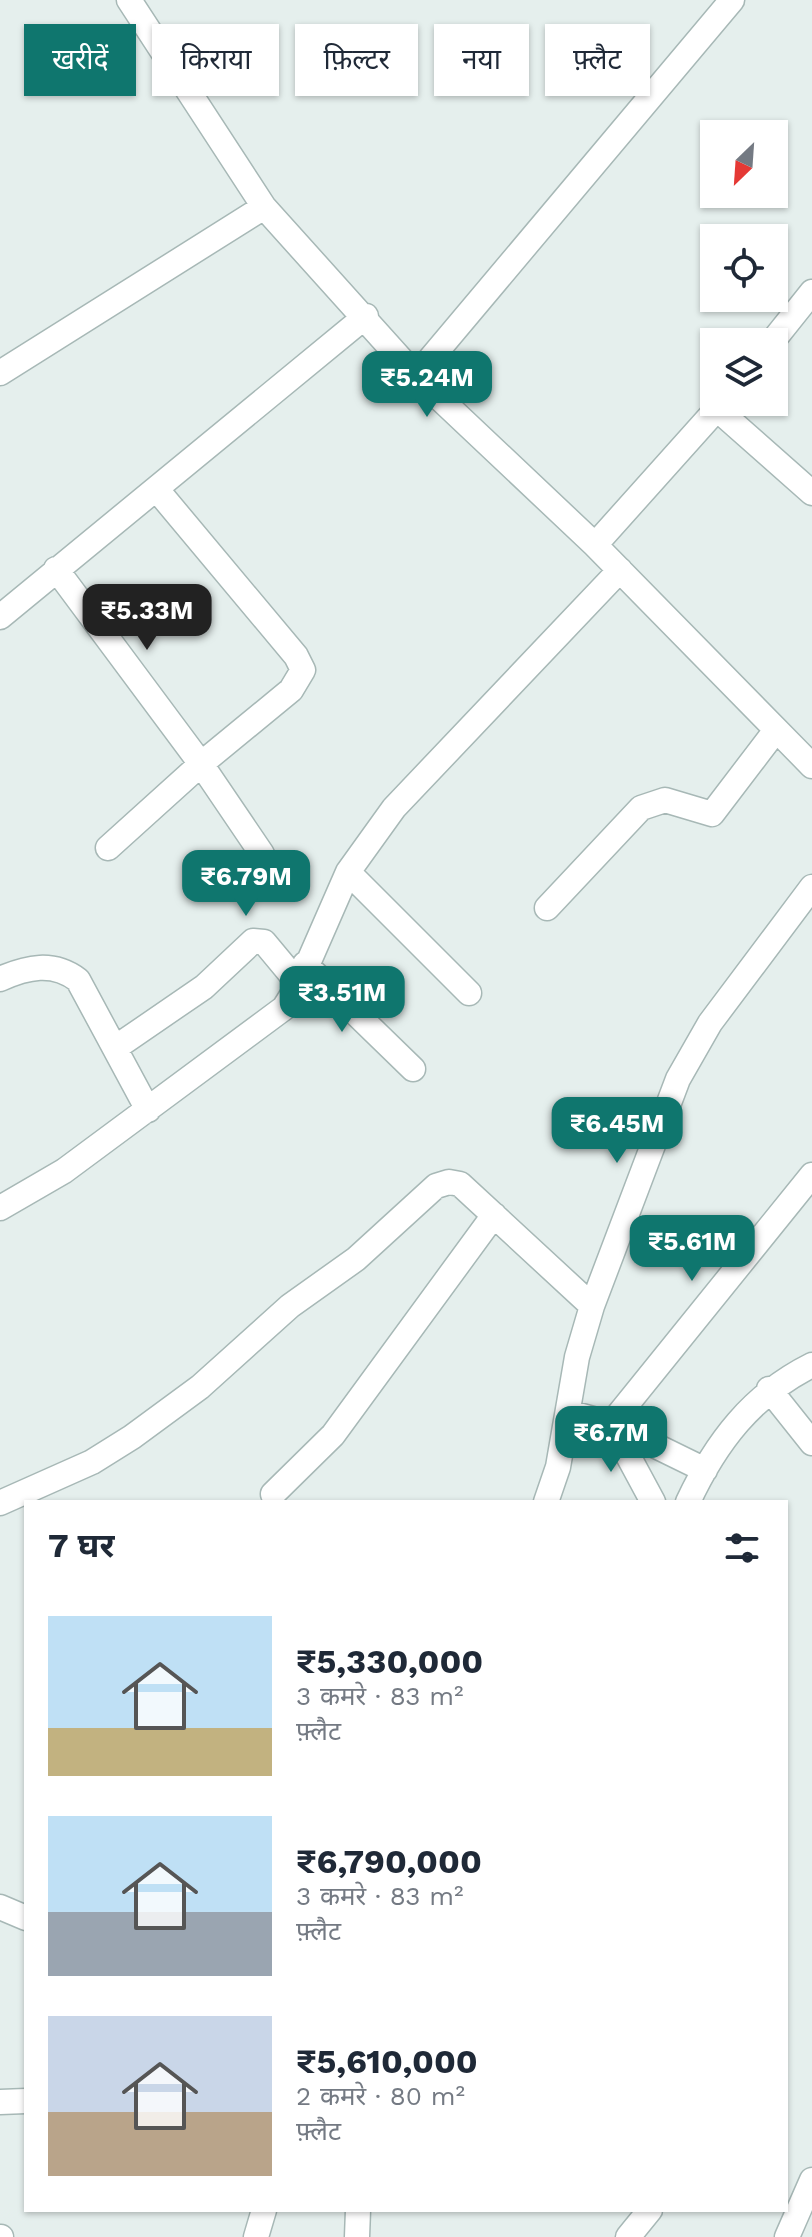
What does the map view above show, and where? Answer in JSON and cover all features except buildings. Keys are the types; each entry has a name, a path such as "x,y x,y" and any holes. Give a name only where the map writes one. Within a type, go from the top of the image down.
{"street":[{"path":"129,0 264,207 366,316 416,376 595,545 812,766"},
{"path":"416,376 732,0"},
{"path":"0,373 264,207"},
{"path":"783,328 812,292"},
{"path":"0,617 56,569 158,491 366,316"},
{"path":"595,545 711,416"},
{"path":"731,416 812,493"},
{"path":"108,848 201,764 291,690 303,670 296,656 158,491"},
{"path":"56,569 201,764 262,854"},
{"path":"0,1208 64,1171 284,1008 348,872 394,808 620,570"},
{"path":"547,908 641,808 665,800 712,814 776,730"},
{"path":"348,872 469,993"},
{"path":"547,1500 558,1467 577,1357 592,1306 647,1153 678,1079 710,1023 812,887"},
{"path":"115,1048 204,987 253,941 264,942 413,1069"},
{"path":"0,979 19,970 41,967 63,969 78,980 148,1110"},
{"path":"611,1424 812,1175"},
{"path":"0,1503 92,1462 132,1437 200,1387 290,1306 356,1259 436,1186 449,1182 460,1184 592,1306"},
{"path":"273,1494 333,1435 494,1215"},
{"path":"694,1499 705,1470 746,1410 769,1389 812,1365"},
{"path":"769,1389 812,1443"},
{"path":"568,1412 611,1424 705,1470"},
{"path":"611,1424 652,1500"},
{"path":"0,1907 24,1917"},
{"path":"0,2102 24,2101"},
{"path":"787,2237 812,2180"},
{"path":"256,2237 263,2212"},
{"path":"357,2237 358,2212"},
{"path":"628,2237 648,2212"}]}
